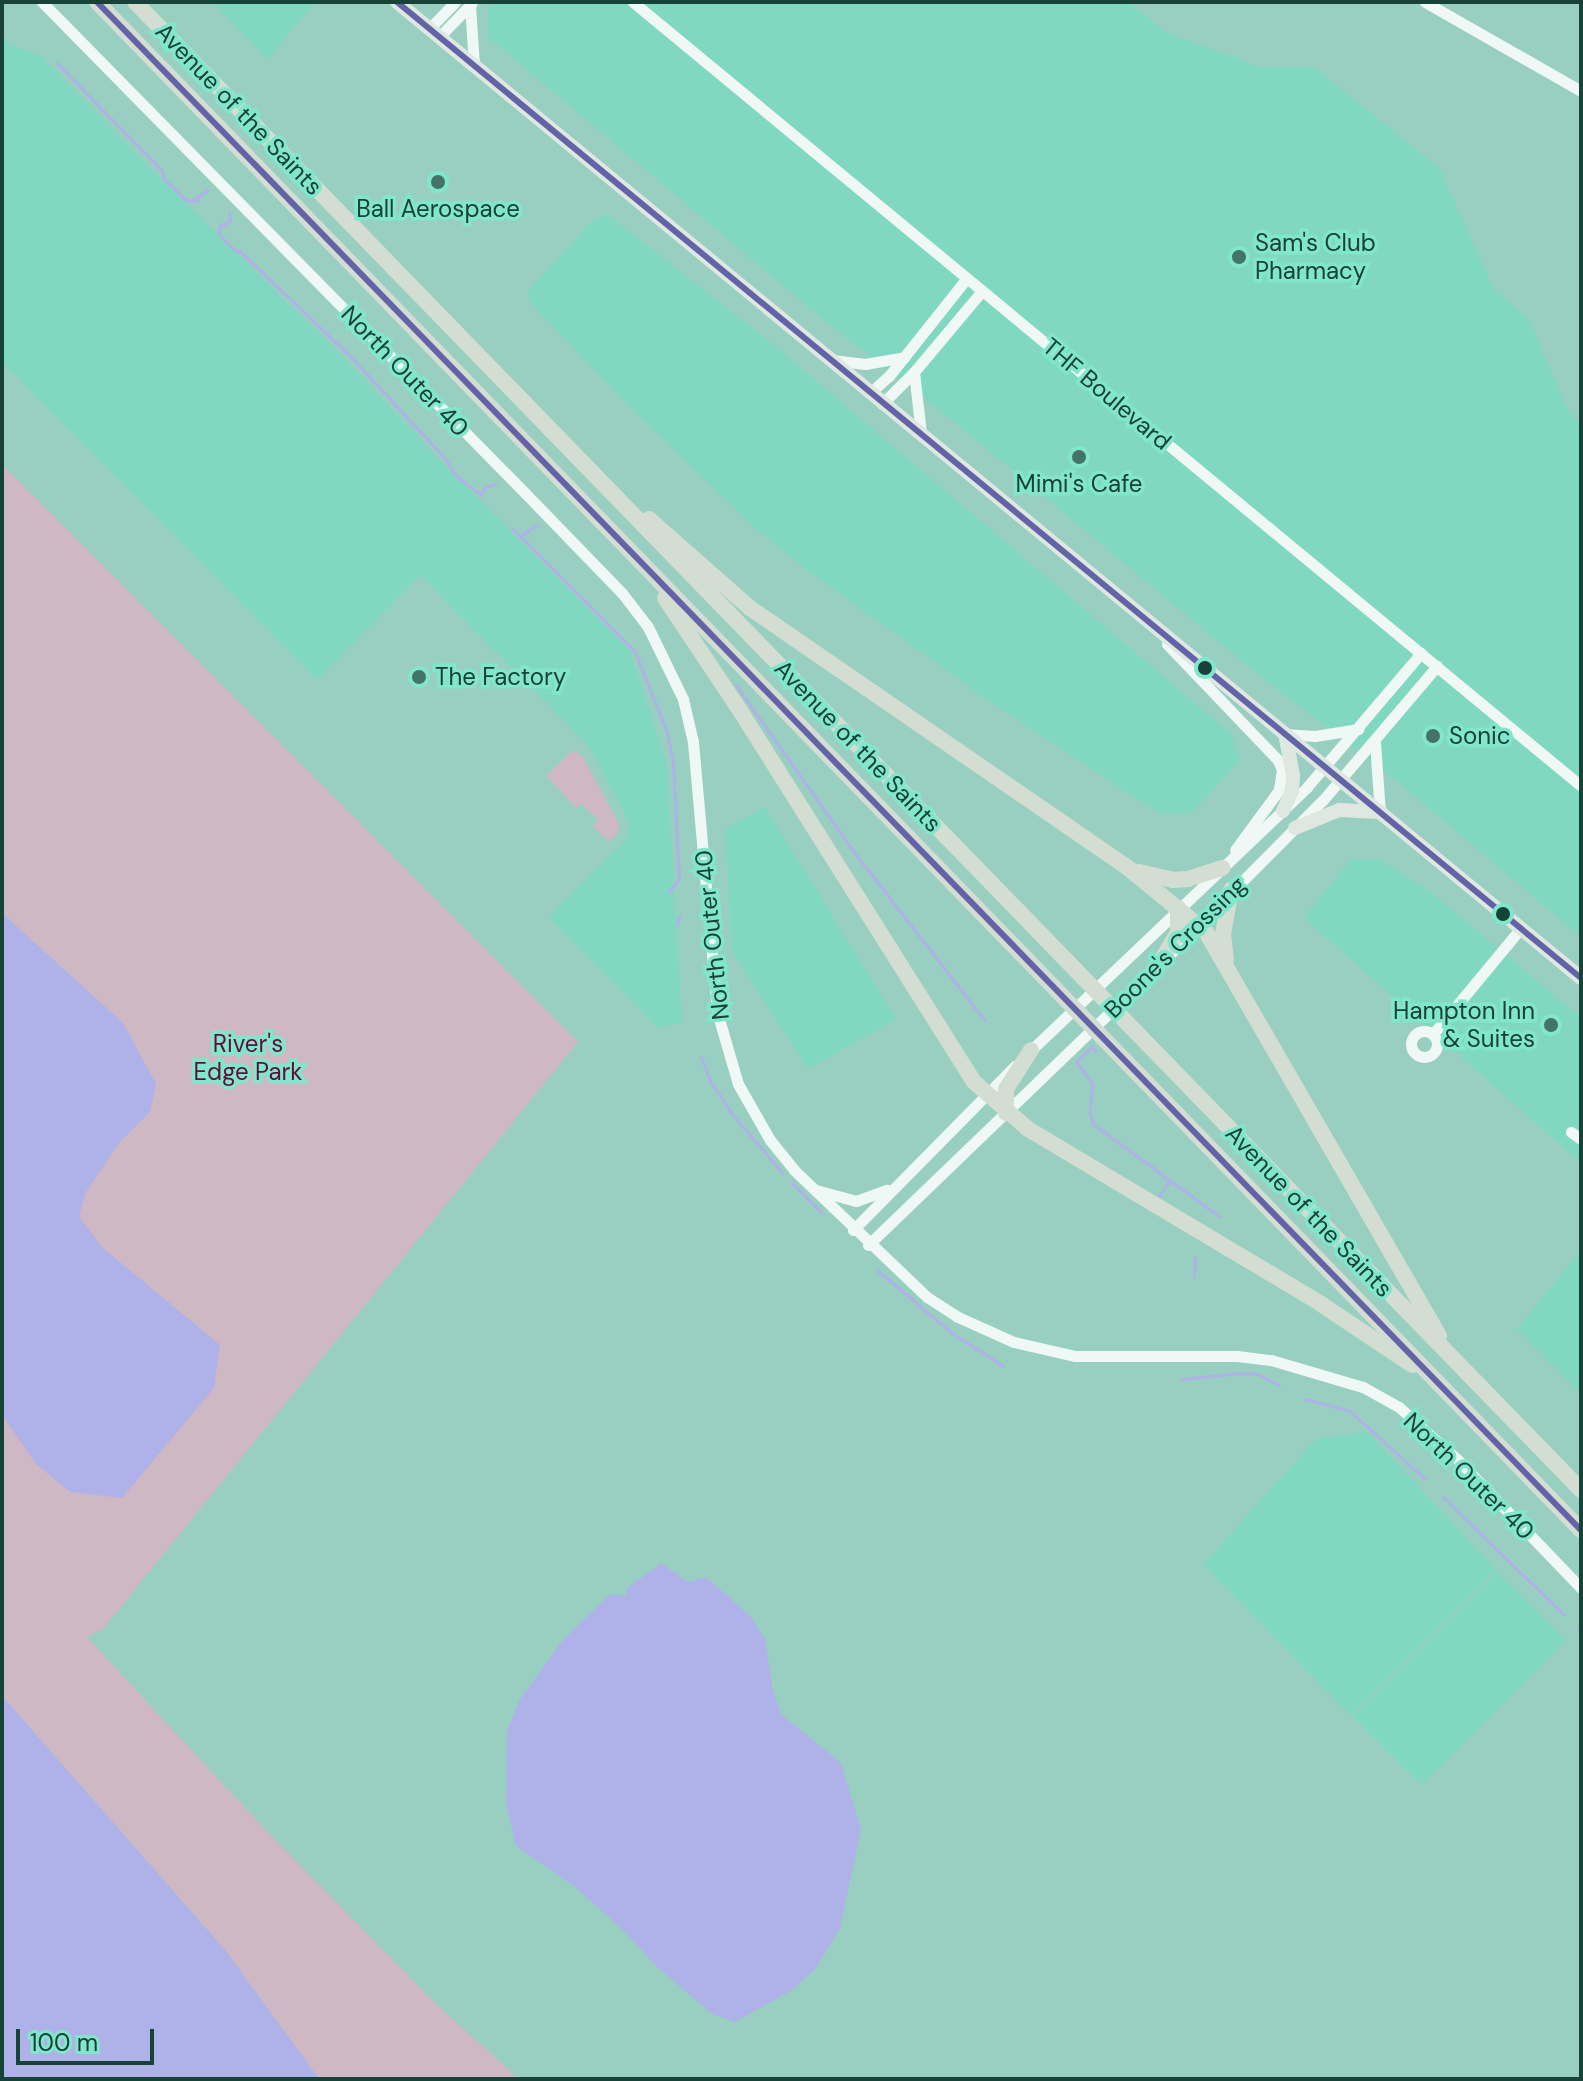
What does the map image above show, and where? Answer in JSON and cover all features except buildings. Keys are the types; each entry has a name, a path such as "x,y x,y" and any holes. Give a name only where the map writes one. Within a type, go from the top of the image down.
{"highway":[{"name":"Avenue of the Saints","path":"97,2 1581,1530"},
{"name":"Avenue of the Saints","path":"135,2 1581,1490"},
{"path":"605,485 675,539 750,608 1127,867 1199,925 1227,965 1450,1355"},
{"path":"645,566 734,701 974,1082 986,1095 1006,1113 1321,1304 1441,1385"},
{"path":"1127,867 1156,878 1173,880 1188,879 1225,866"},
{"path":"1227,965 1223,934 1231,890"},
{"path":"1158,966 1178,933 1178,908"},
{"path":"1006,1113 1006,1089 1031,1050"}],"main road":[{"path":"397,2 1581,978"},
{"path":"1283,811 1292,791 1293,775 1285,734"},
{"path":"1295,828 1339,810 1380,812"}],"street":[{"name":"North Outer 40","path":"42,2 622,593 648,627 683,699 693,742 713,982 728,1053 738,1084 770,1140 813,1189 868,1245 927,1297 958,1317 1014,1342 1075,1356 1143,1359 1237,1356 1271,1360 1363,1387 1399,1407 1432,1436 1581,1588"},
{"path":"434,33 455,2"},
{"name":"THF Boulevard","path":"633,2 1581,786"},
{"path":"1425,2 1581,91"},
{"path":"434,33 472,4"},
{"path":"472,4 474,65"},
{"path":"871,392 905,357 967,278"},
{"path":"883,403 914,372 982,291"},
{"path":"832,360 865,364 905,357"},
{"path":"914,372 921,433"},
{"path":"1142,617 1278,760 1282,770 1279,790 1225,866"},
{"name":"Boone's Crossing","path":"853,1230 1031,1050 1326,768 1421,653"},
{"name":"Boone's Crossing","path":"868,1245 1158,966 1342,781 1437,666"},
{"path":"1285,734 1315,736 1359,729"},
{"path":"1375,743 1380,812"},
{"path":"1433,1034 1521,928"},
{"path":"813,1189 856,1201 877,1196 901,1181"}],"shaded area":[{"path":"212,2 315,2 268,59"},
{"path":"493,2 1129,2 1165,32 1261,67 1314,67 1440,169 1494,289 1530,321 1569,413 1581,423 1581,937 1403,786 1249,667 947,416 825,321 488,37 488,8"},
{"path":"2,36 8,43 41,56 341,355 434,454 630,651 667,764 682,1023 658,1028 549,917 627,839 629,822 589,746 420,575 317,680 2,362"},
{"path":"607,214 775,346 1232,735 1240,761 1191,813 1162,814 995,705 811,573 756,529 629,406 529,301 528,291 592,221"},
{"path":"765,807 896,1019 808,1069 732,951 725,829"},
{"path":"1351,859 1380,859 1432,893 1581,1018 1581,1163 1304,918"},
{"path":"1581,1251 1581,1394 1517,1329"},
{"path":"1367,1432 1496,1570 1351,1715 1203,1565 1316,1439"},
{"path":"1497,1572 1566,1641 1421,1785 1353,1716"}],"green space":[{"name":"River's Edge Park","path":"2,464 578,1042 103,1629 87,1637 261,1825 436,2004 519,2079 319,2079 225,1950 2,1696"},
{"path":"573,750 583,757 619,824 619,831 609,842 593,826 598,820 582,804 576,808 546,776"}],"water":[{"path":"2,913 123,1023 156,1084 150,1112 120,1142 86,1192 79,1217 103,1248 220,1345 214,1388 122,1498 70,1492 36,1464 2,1415"},
{"path":"661,1563 688,1582 706,1577 750,1616 765,1639 773,1690 781,1714 841,1763 861,1830 840,1928 816,1968 792,1990 735,2022 712,2014 657,1967 624,1931 574,1886 516,1846 506,1804 507,1731 519,1701 562,1641 583,1620 611,1594 627,1596 626,1589"},
{"path":"2,1696 225,1950 319,2079 2,2079"}],"waterway":[{"path":"57,63 162,171 164,179 186,200 198,201"},
{"path":"192,200 208,190"},
{"path":"223,225 230,221 229,213"},
{"path":"220,224 219,234 224,240 241,252 350,356 444,457 456,476 481,495 485,487 496,484"},
{"path":"519,537 536,525"},
{"path":"512,528 635,652 667,732 673,763 679,878 669,892"},
{"path":"736,685 854,852 985,1021"},
{"path":"677,925 680,915"},
{"path":"1096,1051 1091,1047 1076,1062 1092,1083 1090,1114 1093,1124 1220,1217"},
{"path":"701,1057 710,1081 733,1115 782,1173"},
{"path":"1158,1198 1169,1181"},
{"path":"792,1183 821,1212"},
{"path":"1194,1277 1195,1258"},
{"path":"878,1271 952,1333 1003,1366"},
{"path":"1182,1379 1258,1374 1279,1385"},
{"path":"1305,1399 1350,1411 1425,1479"},
{"path":"1443,1497 1564,1615"},
{"path":"1578,1629 1581,1632"}],"transit line":[{"path":"97,2 1581,1530"},
{"path":"397,2 1581,978"}],"place":[{"name":"Ball Aerospace","path":"438,182"},
{"name":"Sam's Club Pharmacy","path":"1239,257"},
{"name":"Mimi's Cafe","path":"1079,457"},
{"name":"The Factory","path":"419,677"},
{"name":"Sonic","path":"1433,736"},
{"name":"Hampton Inn & Suites","path":"1551,1025"}]}
